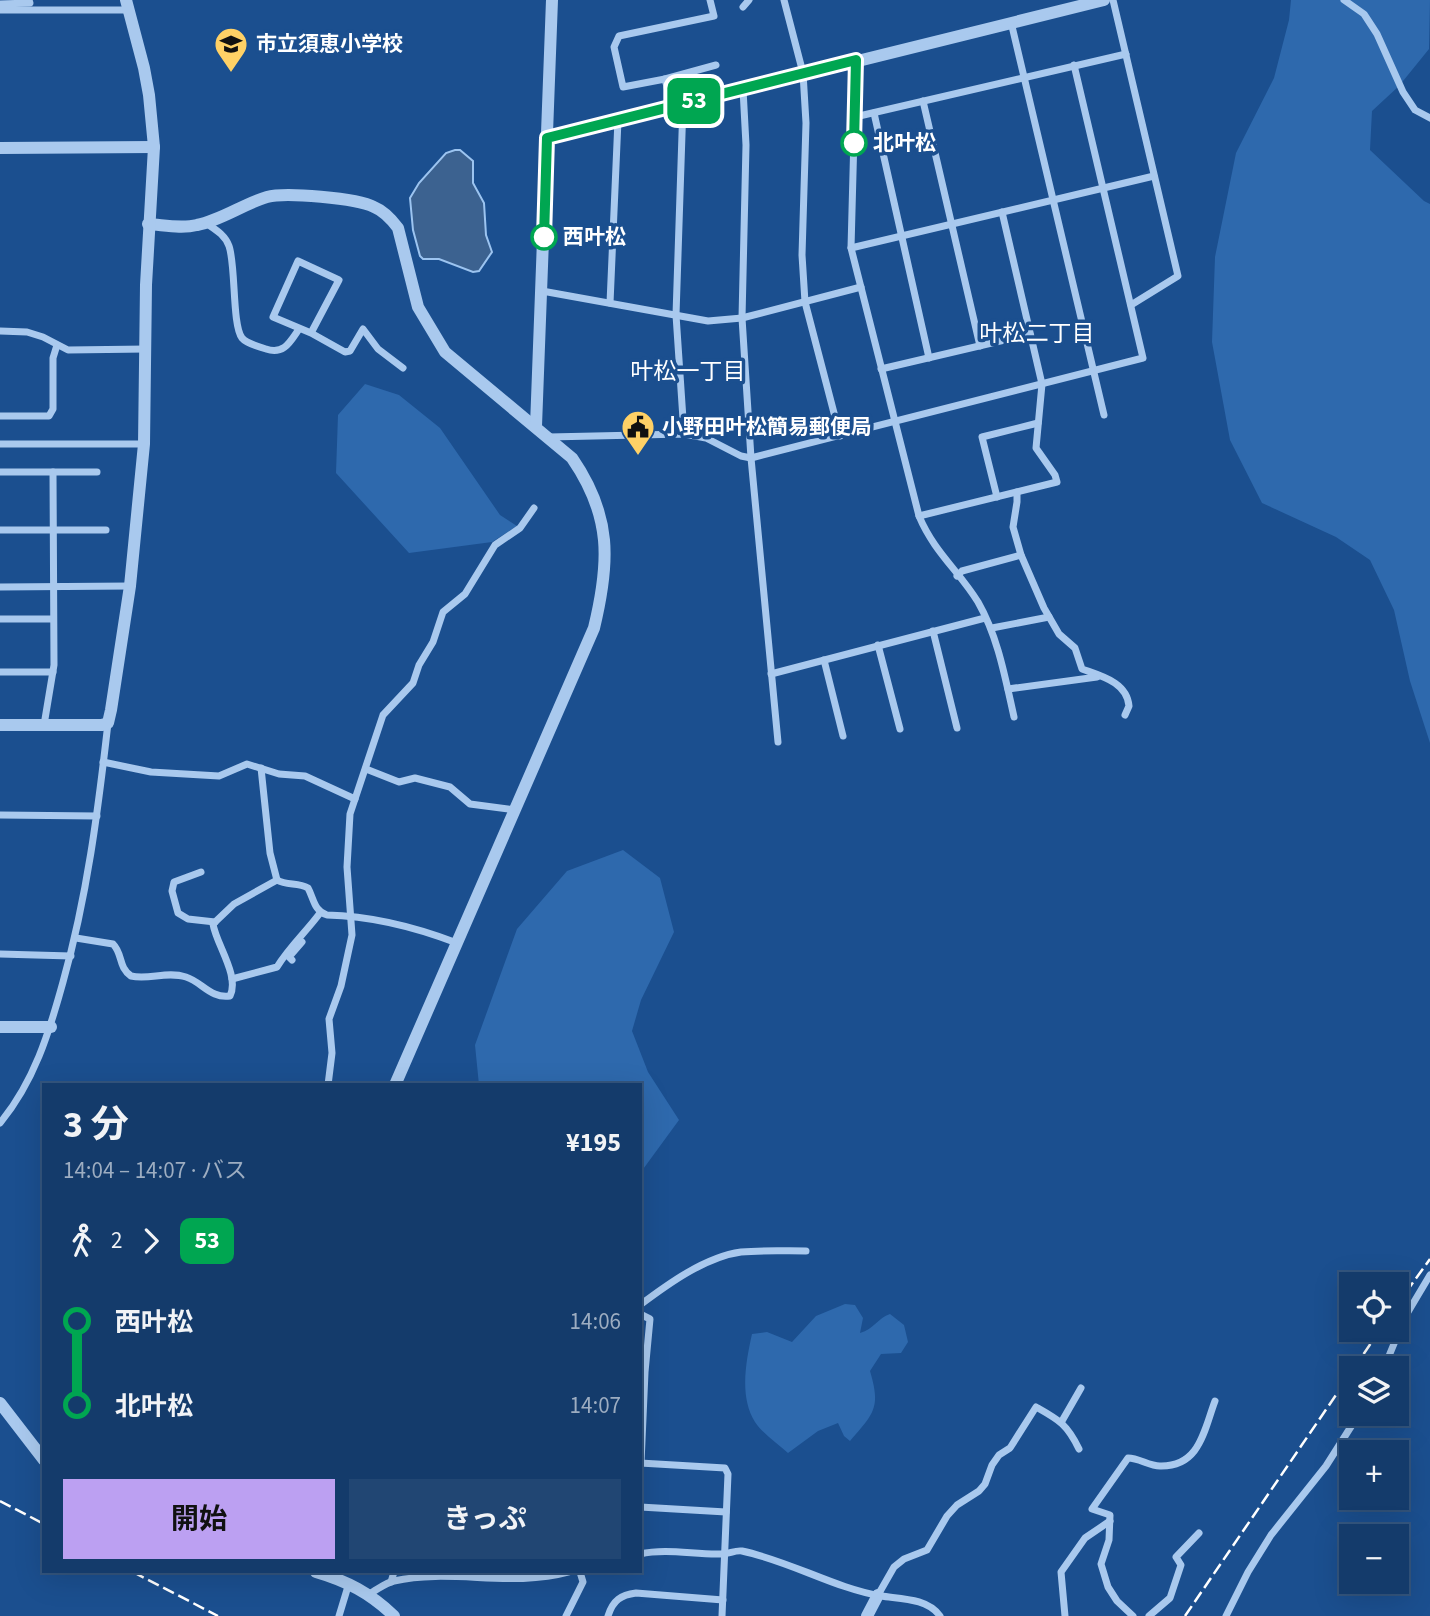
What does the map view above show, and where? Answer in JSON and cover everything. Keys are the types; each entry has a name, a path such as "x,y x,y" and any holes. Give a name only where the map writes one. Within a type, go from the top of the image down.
{"street":[{"path":"0,4 30,4 29,0"},
{"path":"536,426 552,0"},
{"path":"710,0 714,16 619,36 614,47 623,87 716,65"},
{"path":"743,7 749,0"},
{"path":"784,0 803,73 806,123 802,255 805,302 840,436"},
{"path":"547,138 1104,0"},
{"path":"1113,0 1178,276 1131,305"},
{"path":"1344,0 1364,14 1377,34 1403,92 1415,110 1430,118"},
{"path":"0,10 128,5 149,95 153,147 148,224 144,444 130,586 108,723 97,816 76,938 51,1027 24,1090 0,1123"},
{"path":"1011,22 1104,415"},
{"path":"855,117 1126,54"},
{"path":"856,60 851,248 919,516 928,538 977,601 992,628 1014,716"},
{"path":"549,438 684,434 706,438 741,456 751,458 1143,358 1074,65"},
{"path":"665,79 678,105 676,315 684,434"},
{"path":"743,89 746,145 742,318 751,458 778,742"},
{"path":"923,101 980,346"},
{"path":"874,113 929,358"},
{"path":"610,303 618,120"},
{"path":"0,148 153,147"},
{"path":"851,248 1154,176"},
{"path":"148,224 180,227 206,223 270,196 299,195 362,202 374,206 398,228 418,307 445,352 572,458 598,504 602,519 604,569 594,628 396,1083"},
{"path":"919,516 1057,482 1055,475 1037,452 1042,384 1002,212"},
{"path":"206,223 222,234 232,254 237,314 243,340 268,350 280,351 288,345 299,329"},
{"path":"311,333 339,279 298,261 273,317 311,333 345,352 349,351 363,329 378,349 403,368"},
{"path":"542,291 708,321 742,318 861,287"},
{"path":"0,331 27,332 68,350 146,349"},
{"path":"881,369 1030,334"},
{"path":"0,416 49,416 53,409 53,358 57,345"},
{"path":"997,496 982,437 1038,423"},
{"path":"0,444 144,444"},
{"path":"0,472 97,472"},
{"path":"44,725 53,672 53,472"},
{"path":"1017,492 1013,527 1033,587 1059,634 1075,648 1082,669 1107,677 1127,696 1129,706 1125,715"},
{"path":"328,1083 332,1053 329,1019 349,953 352,918 347,867 349,825 383,715 413,683 419,665 433,642 443,612 465,594 495,545 520,528 534,508"},
{"path":"0,530 106,530"},
{"path":"957,576 962,571 1021,555"},
{"path":"0,587 130,586"},
{"path":"992,628 1049,617"},
{"path":"771,674 985,618"},
{"path":"0,619 53,620"},
{"path":"933,631 957,728"},
{"path":"878,645 900,729"},
{"path":"824,660 844,736"},
{"path":"0,671 53,672"},
{"path":"1008,688 1101,676"},
{"path":"0,725 108,723"},
{"path":"103,762 151,772 219,776 247,764 289,776 305,776 355,799"},
{"path":"261,768 270,853 277,880 284,884 302,884 308,888 320,913"},
{"path":"366,769 399,782 415,778 450,787 470,804 515,810"},
{"path":"0,816 97,816"},
{"path":"201,872 174,882 172,891 178,914 215,922"},
{"path":"76,938 113,944 118,950 120,966 131,976 181,975 193,979 217,996 230,996 232,979 213,928 215,922 234,904 277,880"},
{"path":"320,913 391,922 424,930 457,943"},
{"path":"232,979 277,967 320,913"},
{"path":"292,960 289,957 307,937 305,934"},
{"path":"0,954 71,956"},
{"path":"0,1027 51,1027"},
{"path":"642,1304 689,1273 738,1252 806,1251"},
{"path":"1389,1356 1405,1317 1430,1275"},
{"path":"642,1315 650,1319 643,1372 642,1419"},
{"path":"1062,1421 1081,1388"},
{"path":"1133,1616 1117,1601 1108,1587 1101,1564 1109,1540 1110,1515 1092,1509 1128,1458 1159,1466 1188,1458 1198,1448 1215,1401"},
{"path":"0,1403 42,1457"},
{"path":"867,1616 894,1567 927,1550 947,1516 985,1484 992,1465 999,1455 1010,1448 1036,1407 1062,1421 1079,1449"},
{"path":"1226,1616 1248,1572 1272,1535 1326,1466 1351,1426"},
{"path":"642,1463 724,1468 728,1474 722,1616"},
{"path":"642,1507 726,1512"},
{"path":"1065,1616 1061,1572 1085,1538 1110,1521"},
{"path":"1149,1616 1170,1598 1181,1565 1176,1557 1199,1533"},
{"path":"642,1554 724,1554 738,1550 798,1566 825,1579 878,1595 915,1601 934,1608 940,1616"},
{"path":"319,1573 349,1583 369,1594 394,1616"},
{"path":"391,1582 394,1573"},
{"path":"369,1594 391,1582 426,1577 559,1573"},
{"path":"566,1616 583,1582 580,1573"},
{"path":"339,1616 349,1583"},
{"path":"608,1616 616,1600 636,1593 723,1600"}],"shaded area":[{"path":"1291,0 1430,0 1429,49 1399,86 1372,111 1370,150 1430,204 1430,743 1410,681 1394,610 1370,560 1336,537 1262,503 1230,440 1212,342 1215,257 1236,153 1274,78 1289,20"},
{"path":"460,150 473,161 473,183 484,203 486,235 492,252 479,271 473,272 439,259 423,259 413,230 410,198 419,183 446,153"},
{"path":"365,384 399,395 440,428 500,515 517,526 492,542 409,553 336,473 338,415"},
{"path":"623,850 660,878 674,932 641,1000 632,1031 648,1072 679,1120 642,1171 642,1083 479,1083 475,1045 517,929 567,871"},
{"path":"845,1304 855,1305 863,1318 860,1333 890,1314 904,1325 908,1342 901,1353 881,1354 870,1371 875,1394 873,1409 850,1441 844,1436 838,1423 818,1431 788,1453 762,1431 750,1412 745,1379 752,1334 767,1332 792,1342 816,1316"}],"railway":[{"path":"1409,1288 1430,1259"},
{"path":"1362,1356 1372,1342"},
{"path":"1185,1616 1339,1391"},
{"path":"0,1501 42,1523"},
{"path":"135,1573 218,1616"}],"bus line":[{"name":"53","path":"544,237 547,138 856,60 854,143"}],"place":[{"name":"市立須恵小学校","path":"231,74"},
{"name":"北叶松","path":"854,143"},
{"name":"西叶松","path":"544,237"},
{"name":"小野田叶松簡易郵便局","path":"638,457"}],"district":[{"name":"叶松二丁目","path":"1037,333"},
{"name":"叶松一丁目","path":"688,371"}]}
